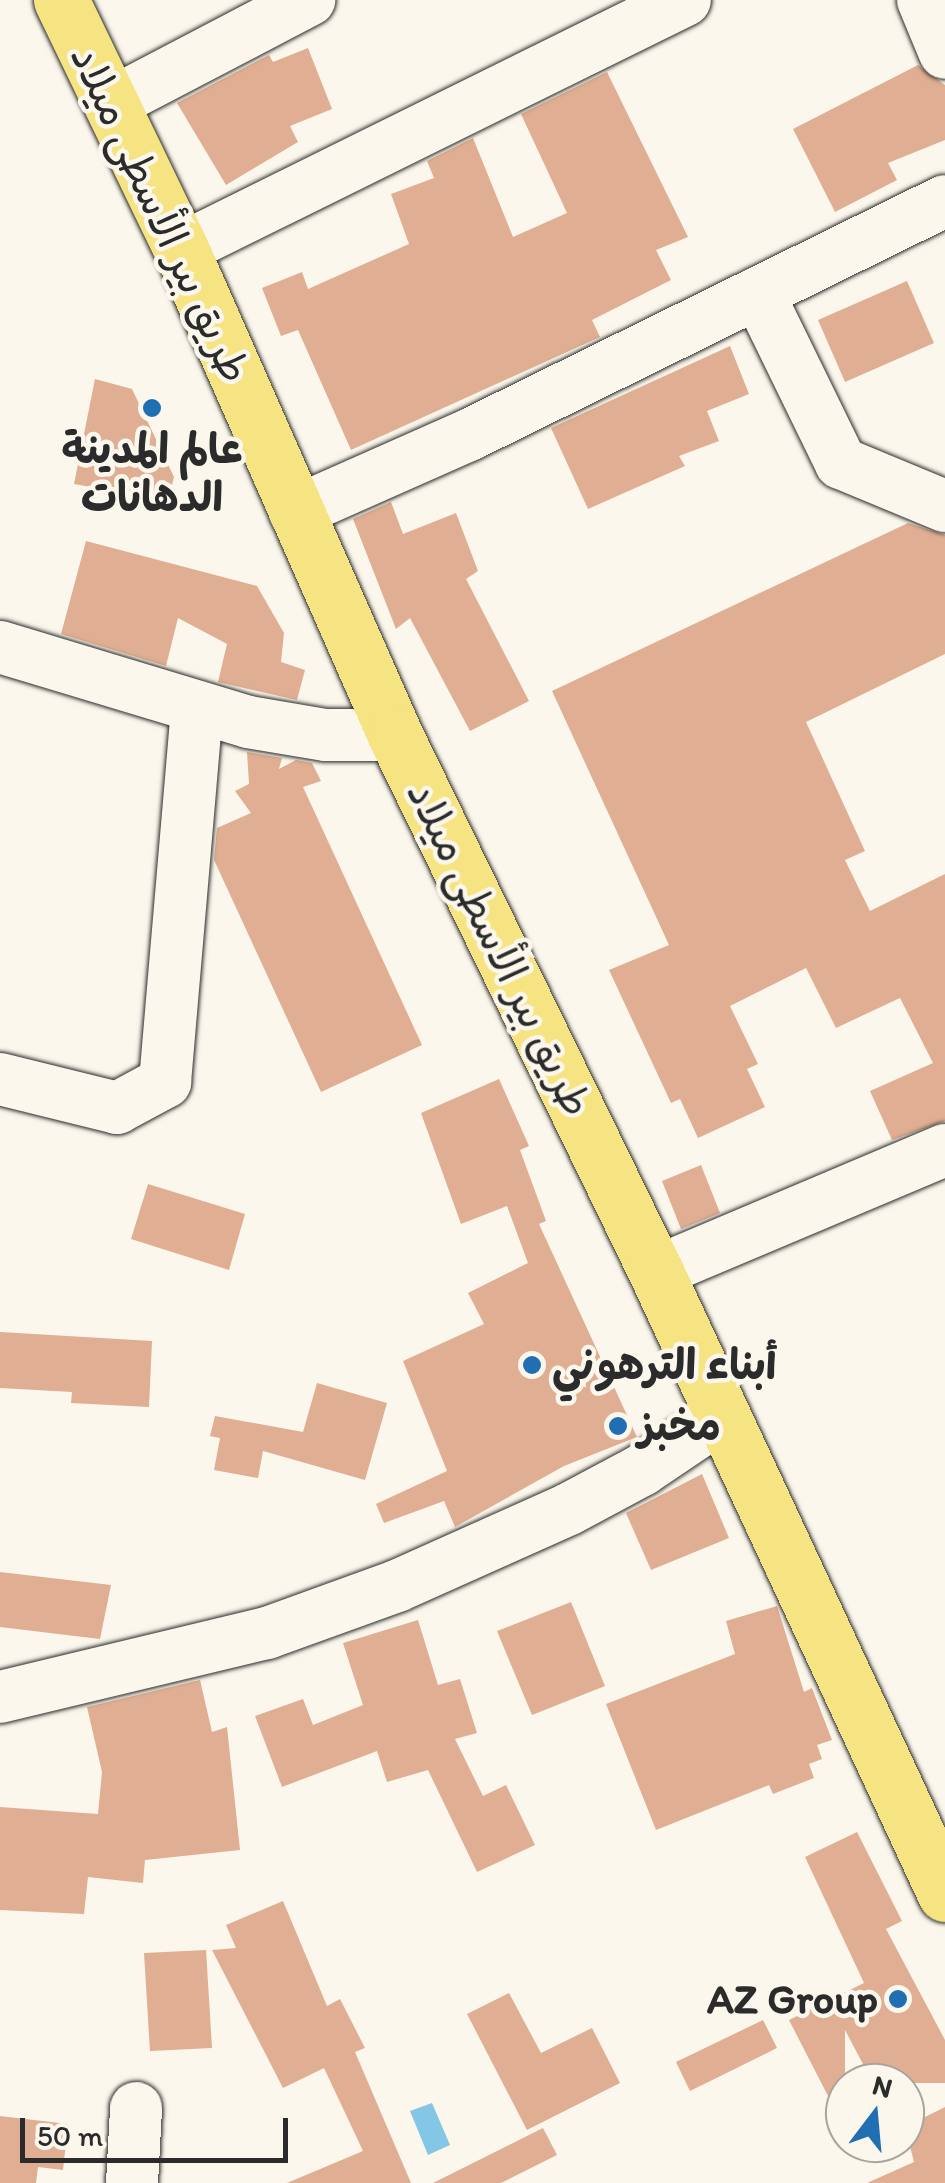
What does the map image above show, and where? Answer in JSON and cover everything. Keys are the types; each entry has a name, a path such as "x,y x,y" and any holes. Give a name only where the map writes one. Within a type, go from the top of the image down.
{"main road":[{"name":"طريق بير الأسطى ميلاد","path":"61,0 181,249 395,735 656,1272 945,1894"}],"street":[{"path":"110,104 309,0"},
{"path":"181,249 685,0"},
{"path":"924,0 945,53"},
{"path":"295,512 945,200"},
{"path":"758,293 841,463 945,506"},
{"path":"0,647 198,707 326,735 395,735"},
{"path":"0,1079 117,1108 165,1082 198,707"},
{"path":"656,1272 945,1150"},
{"path":"0,1697 267,1633 397,1586 569,1509 642,1470 722,1416"},
{"path":"132,2183 136,2108"}],"water":[{"path":"432,2103 450,2145 428,2155 410,2111"}],"building":[{"path":"308,48 332,109 290,126 298,142 226,185 177,103 269,55 273,62"},
{"path":"918,65 945,85 945,140 888,163 897,180 835,212 793,129"},
{"path":"607,72 688,237 656,250 671,280 592,320 600,337 351,450 298,330 281,336 262,288 302,272 308,289 409,244 391,194 434,178 427,161 473,138 513,237 567,213 521,114"},
{"path":"907,281 934,343 845,382 818,320"},
{"path":"730,346 749,394 707,411 719,441 679,456 685,466 588,509 551,428"},
{"path":"95,379 132,389 174,477 168,501 74,484"},
{"path":"391,502 403,534 456,513 478,571 466,579 529,701 470,731 410,618 396,629 353,519"},
{"path":"908,523 945,535 945,654 806,722 865,851 845,860 870,911 945,874 945,1121 892,1140 870,1091 933,1063 900,998 836,1028 806,968 730,1006 758,1064 747,1069 765,1107 698,1138 680,1099 671,1103 609,970 669,945 552,691"},
{"path":"86,541 257,586 284,633 281,662 305,670 297,700 218,682 227,644 178,618 166,666 61,634"},
{"path":"247,752 282,758 279,769 296,760 312,763 321,781 303,787 422,1045 321,1092 214,860 217,828 251,813 235,791 249,784"},
{"path":"499,1079 529,1146 520,1150 546,1221 539,1224 637,1437 564,1466 455,1527 444,1501 384,1523 376,1504 447,1471 403,1361 484,1324 468,1293 528,1263 507,1206 461,1224 421,1113"},
{"path":"701,1165 720,1213 681,1229 662,1181"},
{"path":"148,1184 245,1214 229,1270 131,1239"},
{"path":"0,1332 152,1341 149,1407 71,1403 72,1392 0,1388"},
{"path":"317,1383 387,1403 365,1480 263,1451 258,1478 214,1470 220,1438 210,1436 215,1416 303,1432"},
{"path":"702,1474 729,1538 651,1570 626,1513"},
{"path":"0,1572 111,1585 100,1639 0,1627"},
{"path":"571,1602 605,1686 532,1715 497,1631"},
{"path":"777,1606 804,1692 812,1688 832,1740 817,1745 822,1759 809,1764 814,1778 773,1794 769,1785 656,1830 606,1704 735,1654 726,1621"},
{"path":"418,1620 438,1685 460,1679 477,1733 455,1739 483,1796 506,1785 535,1845 477,1872 428,1770 387,1782 377,1751 282,1787 255,1716 303,1699 313,1725 363,1705 343,1643"},
{"path":"200,1680 212,1732 227,1727 240,1850 145,1860 143,1883 88,1877 84,1914 0,1910 0,1807 98,1814 102,1772 87,1707"},
{"path":"857,1832 902,1921 886,1929 945,2040 945,2083 925,2083 925,2063 862,2063 845,2030 845,2063 825,2063 825,2090 789,2020 864,1983 805,1857"},
{"path":"283,1901 327,2006 340,1999 365,2048 355,2052 411,2183 287,2183 363,2151 324,2068 283,2088 212,1950 236,1948 226,1925"},
{"path":"206,1950 212,2048 150,2051 144,1953"},
{"path":"509,1993 541,2053 592,2028 620,2083 527,2130 467,2014"},
{"path":"763,2020 777,2048 690,2091 676,2062"},
{"path":"945,2107 945,2183 867,2183 912,2163 925,2163 925,2117"},
{"path":"0,2116 68,2124 63,2170 38,2167 36,2183 0,2183"},
{"path":"543,2128 557,2155 501,2183 433,2183"}],"place":[{"name":"عالم المدينة الدهانات","path":"152,408"},
{"name":"أبناء الترهوني","path":"532,1365"},
{"name":"مخبز","path":"618,1426"},
{"name":"AZ Group","path":"898,1999"}]}
